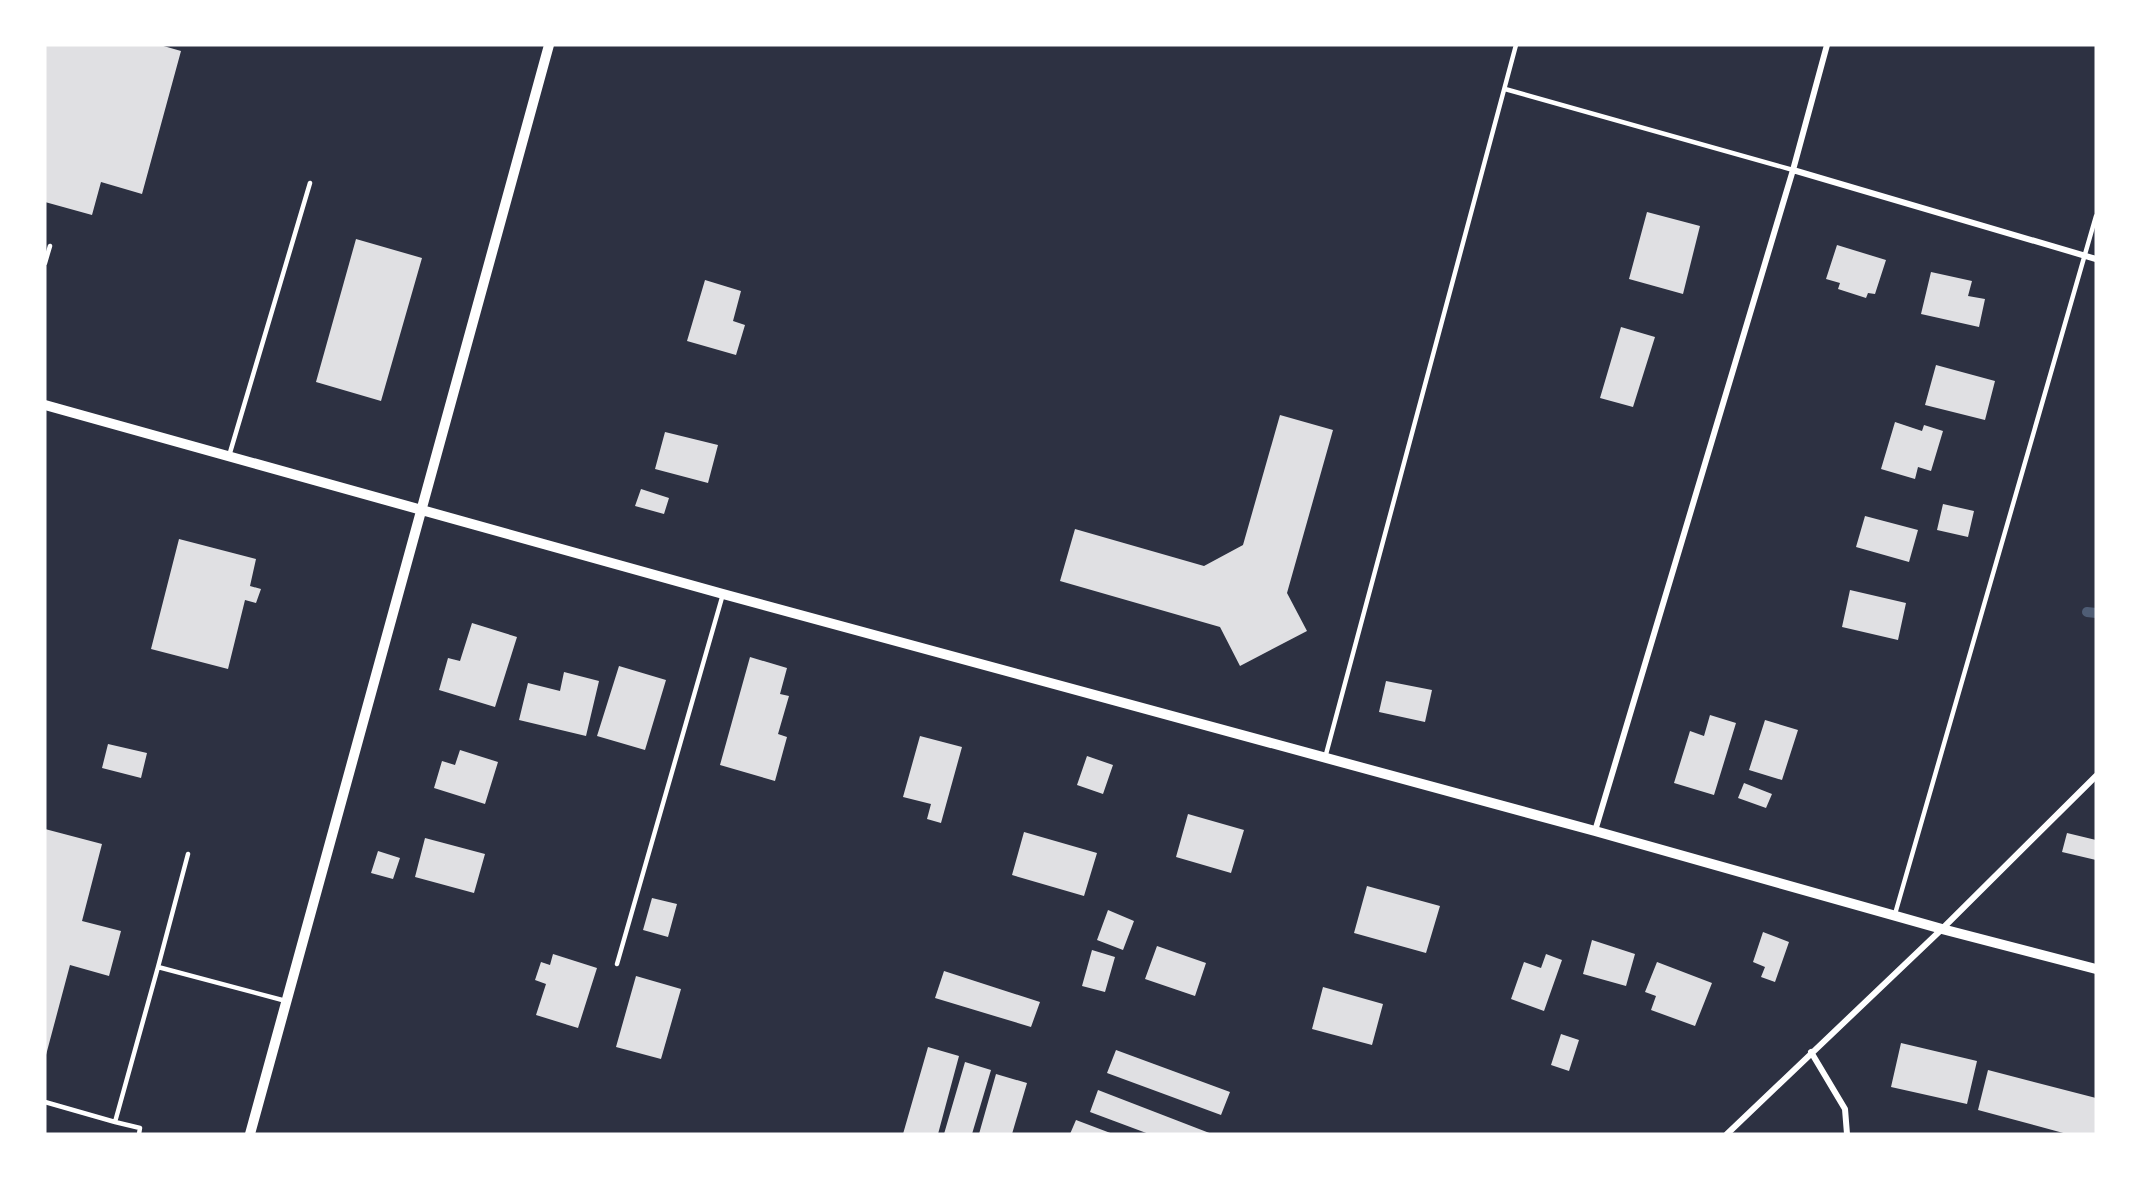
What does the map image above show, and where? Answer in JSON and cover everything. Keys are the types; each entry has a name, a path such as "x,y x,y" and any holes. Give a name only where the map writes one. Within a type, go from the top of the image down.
{"street":[{"path":"250,1134 549,45"},
{"path":"1595,831 1793,170 1827,45"},
{"path":"1793,170 2096,259"},
{"path":"45,405 723,594 1595,831 1942,929 2096,969"},
{"path":"1727,1134 1942,929 2096,776"},
{"path":"1811,1052 1845,1109 1847,1134"}],"lane":[{"path":"1325,758 1516,45"},
{"path":"1505,89 1793,170"},
{"path":"229,456 310,183"},
{"path":"1895,916 2096,216"},
{"path":"45,263 50,246"},
{"path":"617,964 723,594"},
{"path":"115,1122 188,854"},
{"path":"158,967 286,1001"},
{"path":"45,1102 140,1128 139,1134"}],"building":[{"path":"45,45 160,45 181,51 142,194 101,182 92,215 45,202"},
{"path":"1647,212 1700,226 1683,294 1629,279"},
{"path":"356,239 422,258 381,401 316,382"},
{"path":"1837,245 1886,260 1875,294 1868,293 1866,298 1838,289 1840,283 1826,279"},
{"path":"1931,272 1972,281 1968,296 1985,299 1979,327 1921,314"},
{"path":"705,280 741,291 733,321 745,325 736,355 687,341"},
{"path":"1621,327 1655,337 1633,407 1600,398"},
{"path":"1936,365 1995,381 1985,420 1925,405"},
{"path":"1280,415 1333,430 1287,593 1307,631 1240,666 1220,627 1060,581 1075,529 1204,566 1243,545"},
{"path":"1895,422 1922,431 1924,425 1943,431 1931,471 1918,467 1915,479 1881,469"},
{"path":"665,432 718,445 708,483 655,469"},
{"path":"641,489 669,498 664,514 635,506"},
{"path":"1943,504 1974,511 1968,537 1937,530"},
{"path":"1865,516 1918,530 1909,562 1856,547"},
{"path":"179,539 256,559 250,586 261,589 256,603 245,600 228,669 151,649"},
{"path":"1850,590 1906,603 1898,640 1842,627"},
{"path":"472,623 517,637 495,707 439,690 448,658 460,661"},
{"path":"750,657 787,668 780,694 789,696 778,734 787,737 775,781 720,765"},
{"path":"619,666 666,680 645,750 597,736"},
{"path":"564,672 599,681 586,736 519,720 528,683 560,691"},
{"path":"1386,681 1432,690 1425,722 1379,712"},
{"path":"1710,715 1736,723 1714,795 1674,783 1690,731 1704,736"},
{"path":"1765,720 1798,730 1782,780 1749,770"},
{"path":"920,736 962,747 941,823 927,819 931,804 903,797"},
{"path":"108,744 147,753 141,778 102,768"},
{"path":"460,750 498,762 485,804 434,788 442,761 455,765"},
{"path":"1087,756 1113,765 1103,794 1077,785"},
{"path":"1744,783 1772,794 1766,808 1738,798"},
{"path":"1188,814 1244,830 1231,873 1176,857"},
{"path":"45,829 102,844 82,921 121,931 109,976 70,965 46,1055"},
{"path":"1024,832 1097,853 1084,896 1012,875"},
{"path":"2067,833 2096,840 2096,860 2062,852"},
{"path":"425,838 485,854 474,893 415,877"},
{"path":"378,851 400,858 393,879 371,873"},
{"path":"1367,886 1440,906 1426,953 1354,933"},
{"path":"652,898 677,904 668,937 643,930"},
{"path":"1108,910 1134,921 1123,950 1097,940"},
{"path":"1763,932 1789,942 1775,982 1761,977 1765,967 1753,962"},
{"path":"1592,940 1635,954 1626,986 1583,974"},
{"path":"1157,946 1206,963 1195,996 1145,979"},
{"path":"1092,950 1115,957 1105,992 1082,986"},
{"path":"553,954 597,968 578,1028 536,1015 546,984 535,980 541,962 550,965"},
{"path":"1546,954 1562,960 1544,1011 1511,999 1524,962 1541,968"},
{"path":"1657,962 1712,983 1695,1026 1651,1010 1656,996 1645,992"},
{"path":"944,971 1040,1002 1031,1027 935,998"},
{"path":"636,976 681,989 661,1059 616,1047"},
{"path":"1323,987 1383,1004 1372,1045 1312,1029"},
{"path":"1561,1034 1579,1040 1569,1071 1551,1065"},
{"path":"1901,1043 1977,1061 1967,1104 1891,1087"},
{"path":"928,1047 959,1056 938,1134 903,1134"},
{"path":"1116,1050 1230,1092 1221,1115 1107,1073"},
{"path":"965,1062 991,1070 972,1134 944,1134"},
{"path":"1988,1070 2096,1098 2096,1134 2067,1134 1978,1110"},
{"path":"996,1074 1027,1083 1012,1134 979,1134"},
{"path":"1098,1090 1212,1134 1149,1134 1090,1112"},
{"path":"1076,1120 1113,1134 1070,1134"}],"waterway":[{"path":"2087,612 2096,613"}]}
